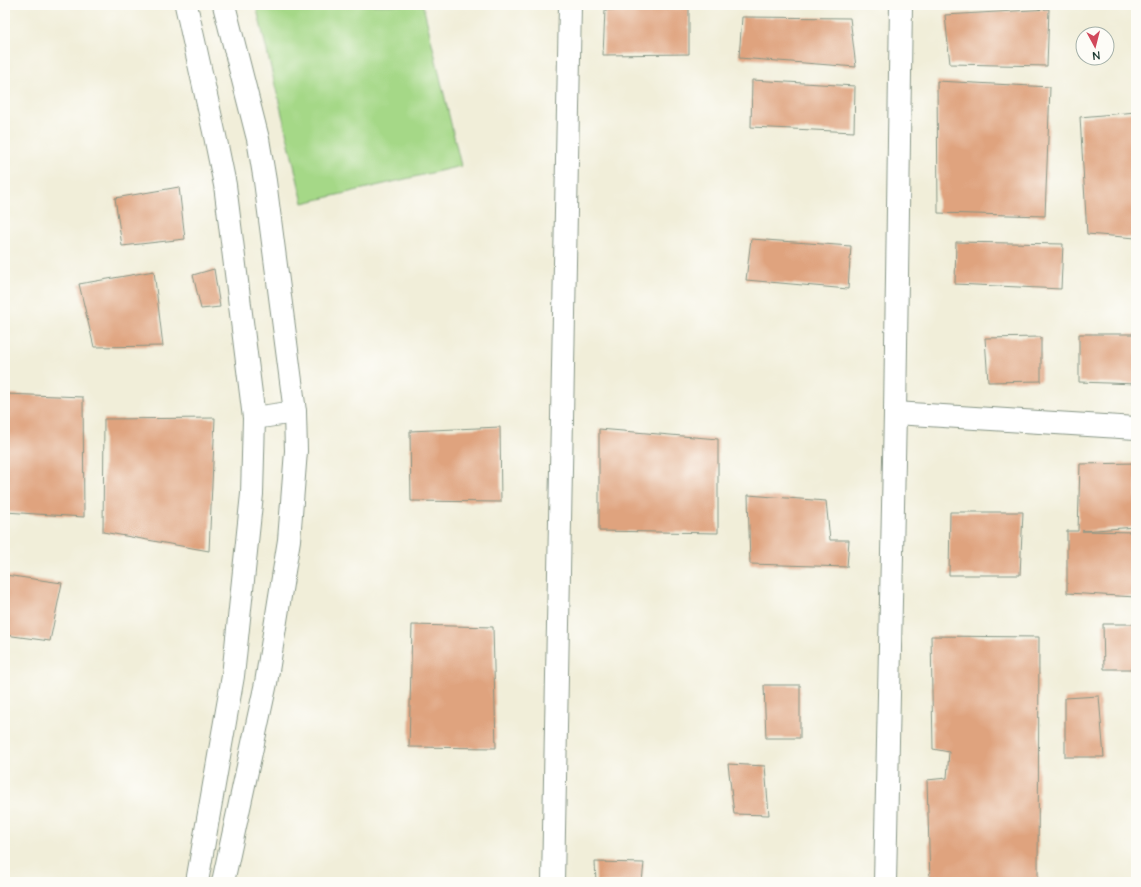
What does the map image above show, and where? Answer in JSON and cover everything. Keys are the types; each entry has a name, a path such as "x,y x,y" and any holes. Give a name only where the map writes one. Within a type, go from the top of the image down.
{"street":[{"path":"186,5 225,185 254,418 252,494 232,676 197,882"},
{"path":"223,882 266,683 289,540 296,450 295,412 265,181 258,139 224,5"},
{"path":"553,882 570,5"},
{"path":"885,882 902,5"},
{"path":"254,418 295,412"},
{"path":"895,413 1136,428"}],"green space":[{"path":"256,5 423,5 461,166 303,203"}],"building":[{"path":"689,8 689,54 603,55 605,10"},
{"path":"1049,9 1047,66 950,64 945,15"},
{"path":"742,17 850,18 856,67 739,58"},
{"path":"752,80 855,86 854,132 751,127"},
{"path":"937,81 1050,87 1045,216 938,213"},
{"path":"1136,112 1136,238 1087,234 1080,117"},
{"path":"179,187 185,239 122,246 115,198"},
{"path":"751,239 851,246 848,289 746,280"},
{"path":"956,242 1063,244 1061,289 955,284"},
{"path":"214,269 220,307 201,309 193,275"},
{"path":"154,271 163,346 94,347 79,284"},
{"path":"1079,334 1136,334 1136,384 1079,382"},
{"path":"1041,337 1041,381 988,382 985,338"},
{"path":"5,394 83,397 84,517 5,512"},
{"path":"215,418 209,551 103,532 104,419"},
{"path":"500,427 501,502 411,501 410,431"},
{"path":"599,429 718,439 718,533 599,531"},
{"path":"1136,463 1136,527 1082,531 1136,532 1136,597 1067,593 1067,531 1078,531 1080,464"},
{"path":"748,495 826,501 830,540 849,540 847,567 750,564"},
{"path":"950,512 1023,512 1020,575 949,575"},
{"path":"5,575 62,583 50,641 5,635"},
{"path":"1103,624 1136,624 1136,669 1104,669"},
{"path":"412,625 493,627 496,748 409,747"},
{"path":"931,636 1039,637 1038,882 930,882 927,780 947,778 949,752 933,749"},
{"path":"764,685 800,685 800,738 766,738"},
{"path":"1099,696 1104,757 1065,757 1065,698"},
{"path":"728,764 765,766 769,815 734,814"},
{"path":"595,862 644,863 642,882 596,882"}]}
